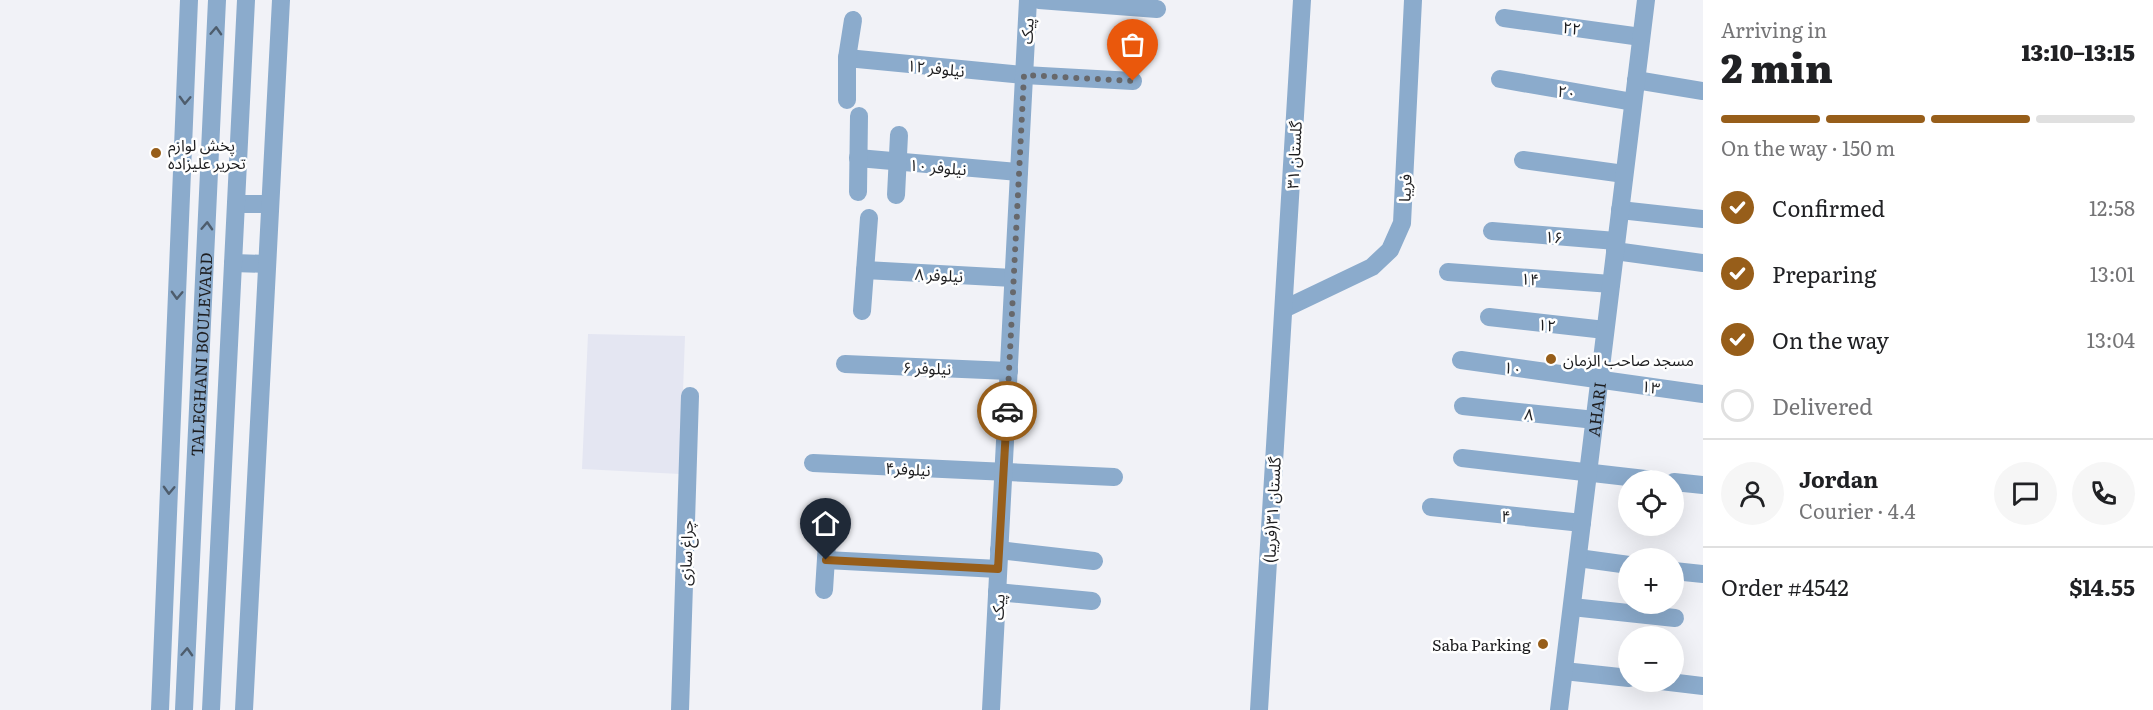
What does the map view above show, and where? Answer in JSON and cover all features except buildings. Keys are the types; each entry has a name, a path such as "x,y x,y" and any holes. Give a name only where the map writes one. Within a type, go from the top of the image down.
{"street":[{"name":"TALEGHANI BOULEVARD","path":"160,710 189,0"},
{"name":"TALEGHANI BOULEVARD","path":"184,710 217,0"},
{"path":"211,710 246,0"},
{"path":"244,710 281,0"},
{"name":"پیک","path":"991,710 1028,0"},
{"path":"1039,0 1112,3 1157,9"},
{"name":"گلستان ۳۱","path":"1284,309 1302,0"},
{"name":"فریبا","path":"1284,309 1372,267 1390,250 1402,224 1413,0"},
{"name":"AHARI","path":"1559,710 1646,0"},
{"name":"۲۲","path":"1504,18 1641,37"},
{"path":"848,100 848,58 853,20"},
{"name":"نیلوفر ۱۲","path":"848,58 1024,75 1133,81"},
{"name":"۲۰","path":"1500,80 1633,102"},
{"path":"1636,80 1703,91"},
{"path":"858,192 859,116"},
{"path":"896,195 898,135"},
{"name":"نیلوفر ۱۰","path":"858,158 1019,172"},
{"path":"1523,160 1624,174"},
{"path":"236,204 270,204"},
{"path":"1620,210 1703,219"},
{"path":"862,310 869,218"},
{"name":"۱۶","path":"1492,231 1616,246 1703,263"},
{"path":"233,263 267,264"},
{"name":"نیلوفر ۸","path":"865,270 1014,278"},
{"name":"۱۴","path":"1448,272 1611,284"},
{"name":"گلستان ۳۱(فریبا)","path":"1259,710 1284,309"},
{"name":"۱۲","path":"1489,317 1605,330"},
{"name":"۱۰","path":"1461,360 1599,378"},
{"name":"نیلوفر ۶","path":"845,364 1009,371"},
{"name":"۱۳","path":"1599,378 1703,394"},
{"name":"چراغ سازی","path":"680,710 690,396"},
{"name":"۸","path":"1463,406 1595,420"},
{"path":"1462,459 1618,476"},
{"name":"نیلوفر۴","path":"813,463 1003,474 1114,477"},
{"path":"1684,483 1703,485"},
{"name":"۴","path":"1431,507 1582,523"},
{"path":"824,590 828,527"},
{"path":"999,550 1094,561"},
{"path":"1578,558 1618,563"},
{"path":"826,560 998,569"},
{"path":"1684,572 1703,574"},
{"path":"997,592 1092,601"},
{"path":"1572,607 1675,618"},
{"path":"1564,671 1618,677"},
{"path":"1684,684 1703,686"}],"shaded area":[{"path":"588,334 685,336 680,474 582,469"}],"way so far":[{"path":"1007,411 1024,75 1133,81"}],"place":[{"name":"پخش لوازم تحریر علیزاده","path":"156,153"},
{"name":"مسجد صاحب الزمان","path":"1551,359"},
{"name":"Saba Parking","path":"1543,644"}],"route":[{"path":"826,560 998,569 1007,411"}]}
